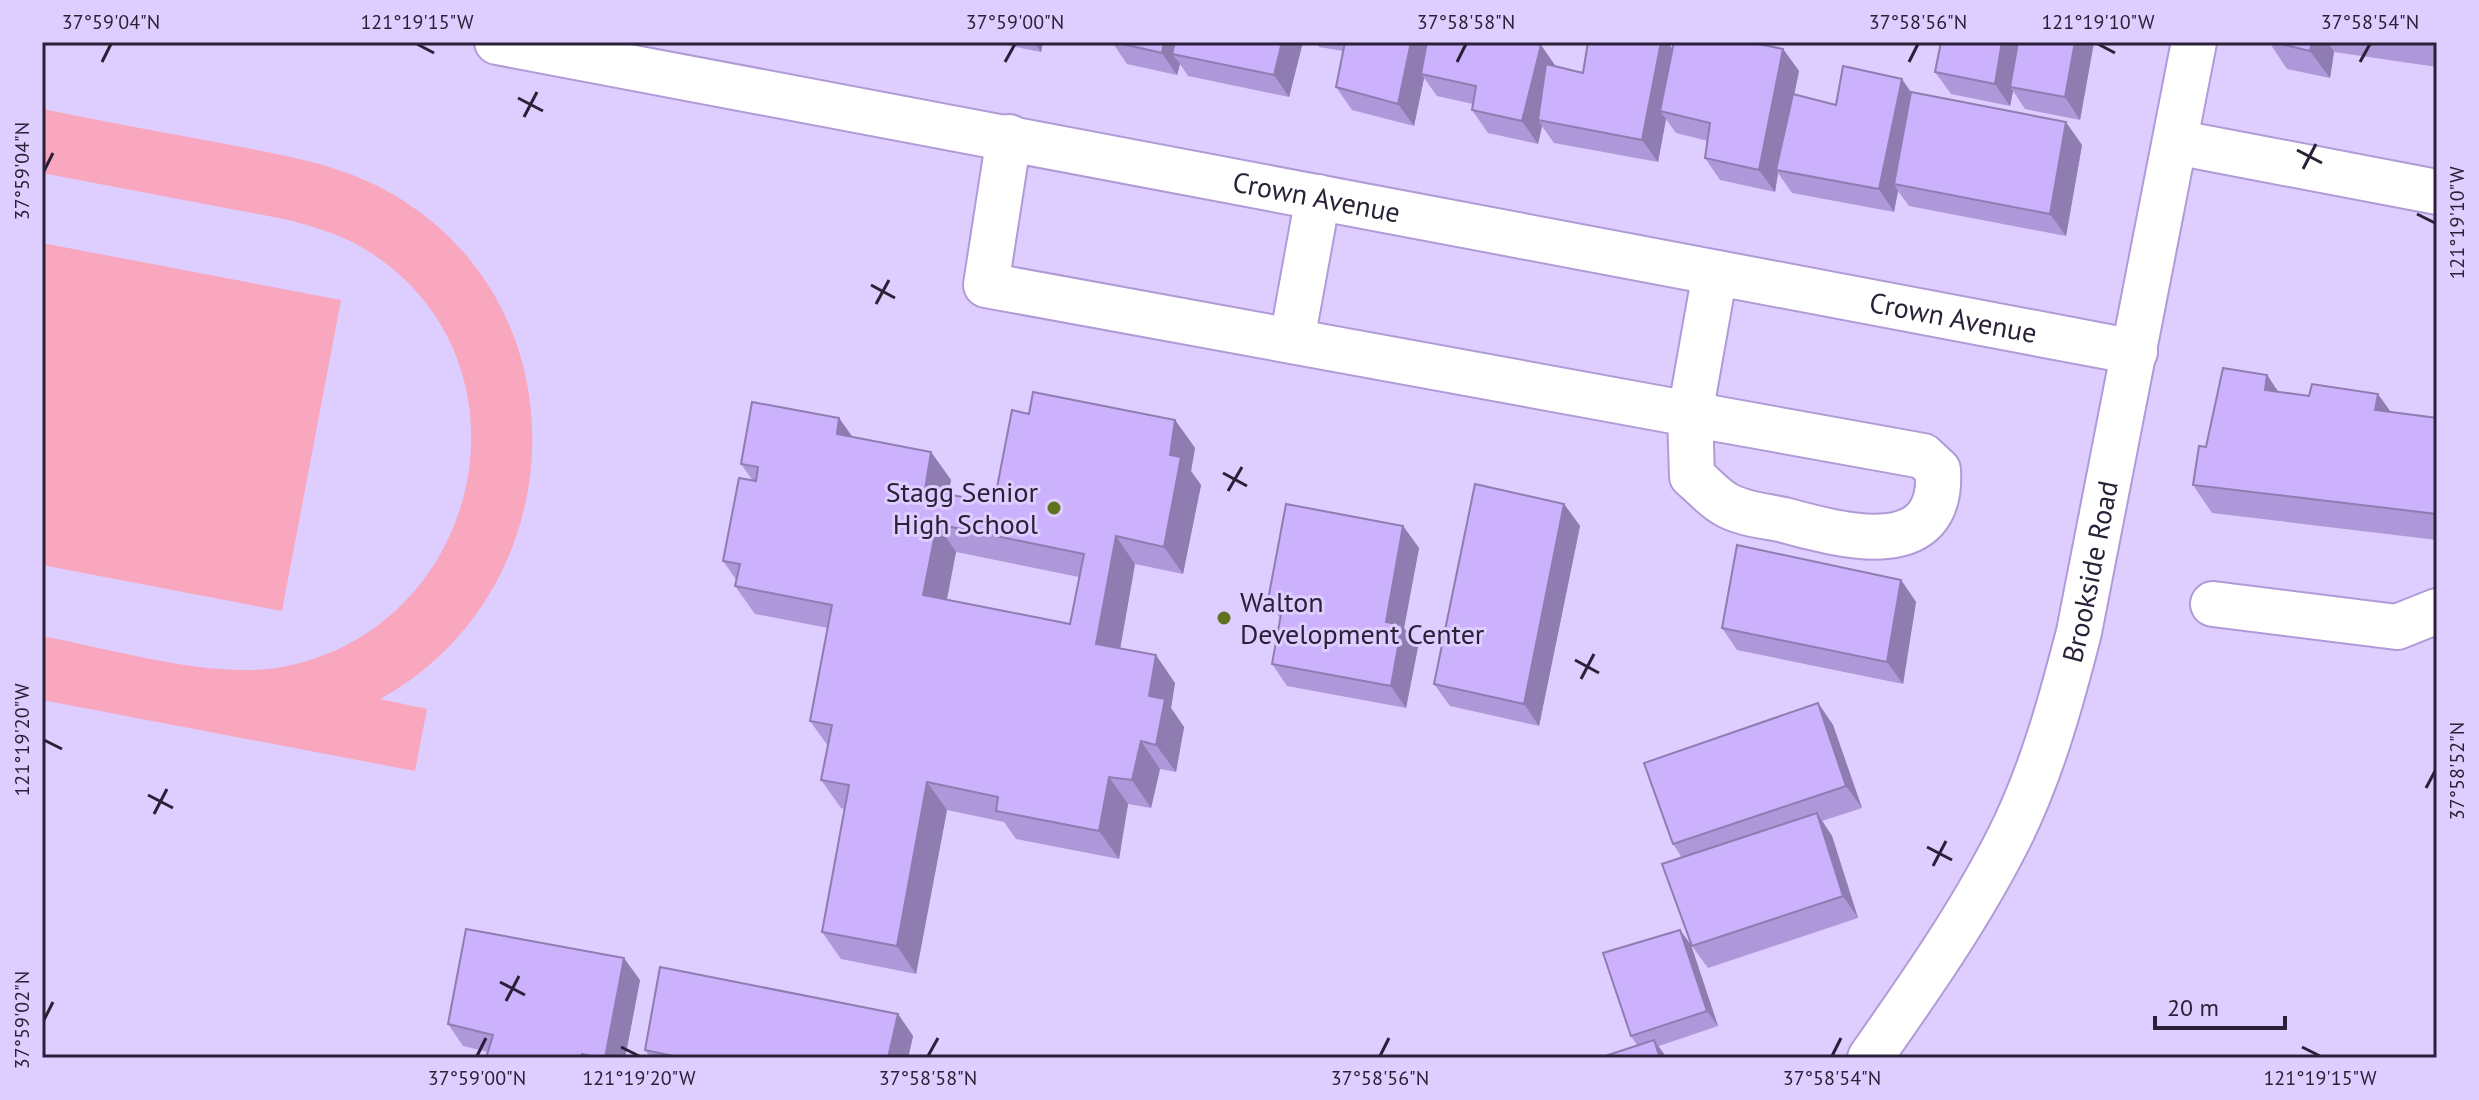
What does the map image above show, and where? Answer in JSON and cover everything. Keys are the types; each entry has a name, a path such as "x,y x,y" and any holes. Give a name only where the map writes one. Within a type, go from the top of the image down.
{"street":[{"name":"Crown Avenue","path":"497,42 673,58 1009,137 2135,352"},
{"name":"Brookside Road","path":"1870,1058 1931,971 2008,839 2058,712 2079,632 2194,42"},
{"path":"1009,137 986,285 1292,340 1690,414 1923,456 1938,470 1939,496 1929,519 1914,531 1851,538 1727,505 1692,476 1690,414 1715,273"},
{"path":"2175,142 2437,192"},
{"path":"1292,340 1318,197"},
{"path":"2213,604 2397,627 2437,611"}],"shaded area":[{"path":"42,109 288,156 374,184 394,195 457,245 501,307 526,377 532,450 520,523 491,592 444,652 380,699 427,709 415,771 42,700 42,636 162,661 255,670 282,667 351,643 406,601 445,546 466,484 470,418 455,354 420,295 363,248 336,235 289,220 42,173"},
{"path":"42,243 341,300 282,611 42,565"}],"building":[{"path":"1114,42 1164,42 1162,53"},
{"path":"1175,42 1282,42 1274,75 1172,54"},
{"path":"1345,42 1411,42 1398,104 1336,87"},
{"path":"1427,42 1524,42 1541,45 1522,121 1472,110 1476,86 1421,74"},
{"path":"1588,42 1661,42 1642,140 1538,120 1546,64 1583,73"},
{"path":"1674,42 1749,42 1783,49 1759,170 1705,158 1710,123 1660,111"},
{"path":"1941,42 2002,42 1995,84 1935,72"},
{"path":"2018,42 2075,42 2065,97 2010,87"},
{"path":"2273,42 2312,42 2310,51"},
{"path":"1843,66 1902,79 1879,189 1776,170 1793,94 1836,105"},
{"path":"1911,92 2066,122 2050,214 1894,184"},
{"path":"2223,368 2267,375 2265,390 2309,396 2312,384 2378,394 2375,410 2437,418 2437,514 2193,485 2199,446 2206,447"},
{"path":"1033,392 1175,420 1170,455 1181,457 1164,547 1116,536 1096,644 1156,655 1149,696 1165,699 1156,745 1141,741 1132,780 1109,777 1099,831 996,811 998,797 927,782 897,946 822,932 849,785 821,780 832,725 810,721 832,605 735,586 740,564 723,561 739,478 756,481 758,467 741,464 752,402 839,418 837,434 931,452 925,490 994,503 1012,410 1029,414","holes":["937,524 1084,554 1070,624 923,595"]},
{"path":"1475,484 1564,504 1524,704 1434,684"},
{"path":"1286,504 1403,526 1386,622 1402,625 1391,686 1272,664 1283,603 1268,600"},
{"path":"1737,545 1901,580 1887,662 1722,628"},
{"path":"1818,703 1846,786 1673,844 1644,763"},
{"path":"1817,813 1843,896 1692,946 1662,864"},
{"path":"466,929 624,958 605,1058 582,1054 581,1058 486,1058 493,1035 448,1024"},
{"path":"1680,930 1707,1011 1631,1036 1603,953"},
{"path":"660,967 898,1014 888,1058 683,1058 645,1050"},
{"path":"1654,1040 1660,1058 1599,1058"}],"place":[{"name":"Stagg Senior High School","path":"1054,508"},
{"name":"Walton Development Center","path":"1224,618"}]}
